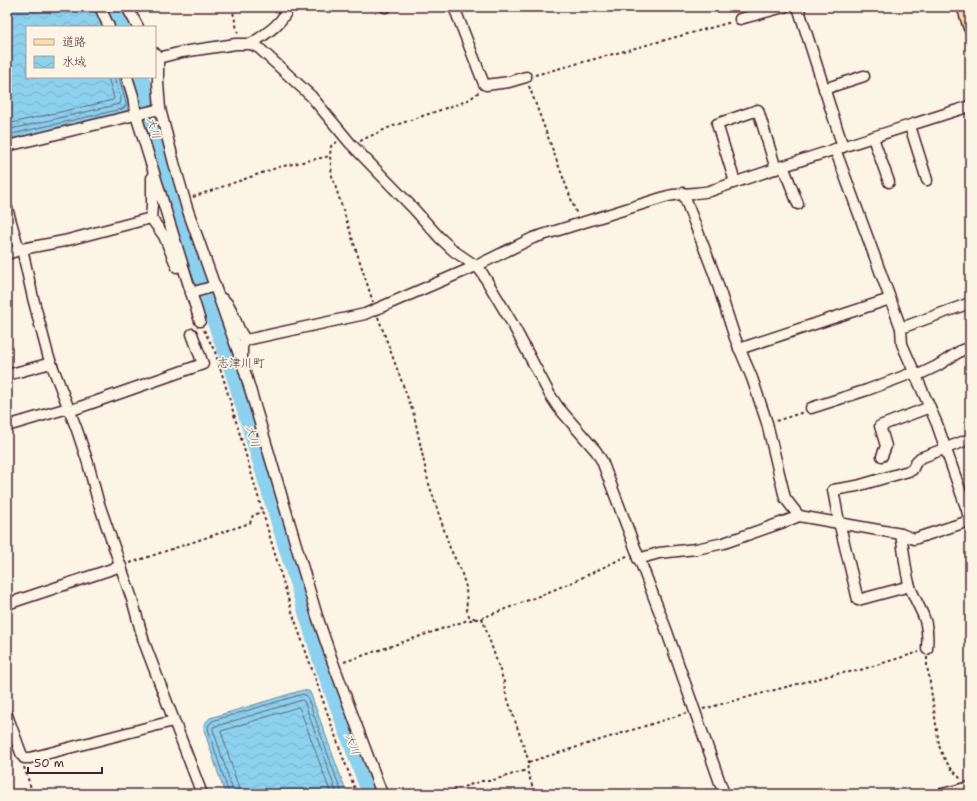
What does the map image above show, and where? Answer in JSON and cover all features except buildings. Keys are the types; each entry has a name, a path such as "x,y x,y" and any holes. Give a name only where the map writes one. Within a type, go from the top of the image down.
{"main road":[{"path":"964,7 970,27"}],"street":[{"path":"100,7 109,26"},
{"path":"127,7 137,26"},
{"path":"251,44 276,24 286,12 288,7"},
{"path":"454,7 483,81 486,85 526,78"},
{"path":"740,19 784,7"},
{"path":"637,555 696,549 724,543 799,516 901,534 914,539 969,523 969,510 937,424 902,344 901,328 839,148 824,90 798,7"},
{"path":"382,794 317,616 242,362 187,208 158,110 157,56 240,43 251,44 259,48 311,96 353,146 439,237 454,251 481,271 512,323 544,385 558,407 596,451 602,461 666,629 724,794"},
{"path":"824,90 864,76"},
{"path":"127,78 153,171 192,289 200,321"},
{"path":"242,362 242,346 246,340 365,314 476,266 533,238 580,222 668,196 710,191 779,167 970,106"},
{"path":"7,146 158,110"},
{"path":"735,182 717,124 758,110 779,167 798,204"},
{"path":"910,126 927,180"},
{"path":"873,138 889,182"},
{"path":"153,171 151,218 164,236 179,270 192,289"},
{"path":"684,193 715,276 739,349 752,378 767,423 785,498 799,516"},
{"path":"7,208 21,250 51,363 77,430 98,501 122,566 144,642 202,794"},
{"path":"7,254 64,241 151,218"},
{"path":"192,289 214,286"},
{"path":"219,297 224,299 227,303 236,320 241,335 246,340"},
{"path":"739,349 890,299"},
{"path":"901,328 970,303"},
{"path":"7,426 68,410 203,364 192,334"},
{"path":"811,408 937,366 962,350 970,348"},
{"path":"7,375 51,363"},
{"path":"882,456 886,446 880,426 930,407"},
{"path":"910,586 858,600 839,522 833,490 856,486 912,470 920,458 970,439"},
{"path":"901,534 910,586 923,615 927,629 927,649"},
{"path":"7,604 122,566"},
{"path":"7,715 24,758 30,758 173,721"},
{"path":"942,794 967,790"}],"path":[{"path":"232,7 240,43"},
{"path":"580,222 526,78 740,19"},
{"path":"353,146 363,139 390,127 470,99 486,85"},
{"path":"346,137 331,146 330,156 332,176 375,309 414,416 428,481 450,548 461,571 466,587 467,611 469,616 476,619"},
{"path":"190,192 193,197 274,169 330,156"},
{"path":"200,321 215,352 292,612 357,794"},
{"path":"767,423 803,414 811,408"},
{"path":"122,566 250,523 253,515 263,512"},
{"path":"342,663 465,621 482,618 637,555"},
{"path":"482,618 504,682 504,691 529,762 528,770 535,794"},
{"path":"529,762 694,711 835,674 857,670 927,649 927,668 941,751 947,764 964,783 967,790"},
{"path":"24,758 24,765 33,794"},
{"path":"441,794 482,781 490,781 528,770"}],"water":[{"path":"7,7 96,7 105,26 26,26 26,78 123,78 130,103 127,110 119,114 7,140"},
{"path":"303,690 310,692 347,794 225,794 204,730 206,722 210,718"}],"waterway":[{"name":"大川","path":"114,7 123,26"},
{"name":"大川","path":"140,78 154,122 181,225 234,372 322,661 371,794"}],"district":[{"name":"志津川町","path":"241,363"}]}
